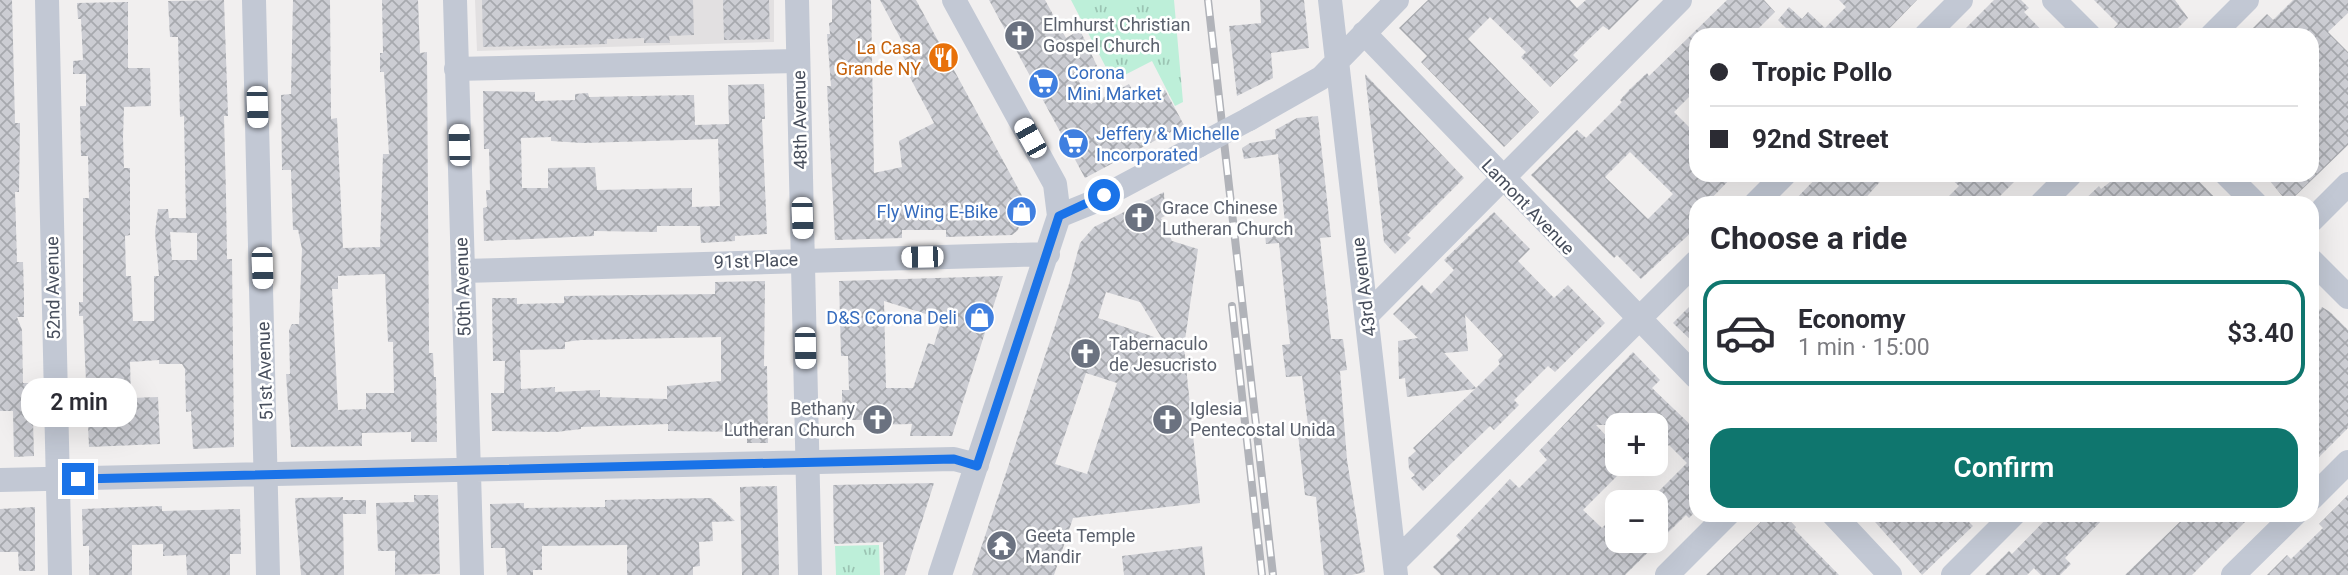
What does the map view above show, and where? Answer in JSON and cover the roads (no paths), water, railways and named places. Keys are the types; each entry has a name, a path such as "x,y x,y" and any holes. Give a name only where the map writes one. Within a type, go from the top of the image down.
{"street":[{"name":"52nd Avenue","path":"47,0 60,575"},
{"name":"51st Avenue","path":"254,0 268,475 268,575"},
{"name":"50th Avenue","path":"454,0 472,575"},
{"name":"48th Avenue","path":"797,0 810,575"},
{"path":"940,575 1059,216 1055,184 954,0"},
{"name":"43rd Avenue","path":"1331,0 1395,569"},
{"path":"1059,216 1091,203 1321,78 1397,0"},
{"path":"1367,315 1680,0"},
{"path":"1933,28 1961,0"},
{"path":"2054,0 2082,28"},
{"path":"2219,28 2248,0"},
{"name":"Lamont Avenue","path":"1364,33 1689,370"},
{"path":"456,69 798,61"},
{"path":"1763,196 1777,182"},
{"path":"2049,196 2063,182"},
{"path":"2234,182 2248,196"},
{"path":"2319,213 2348,184"},
{"name":"91st Place","path":"463,271 803,259 1048,254"},
{"path":"2319,268 2348,297"},
{"path":"1395,569 1689,269"},
{"path":"0,480 807,461 954,459 977,466"},
{"path":"2319,491 2348,462"},
{"path":"1667,575 1720,522"},
{"path":"1841,522 1891,575"},
{"path":"1953,575 2006,522"},
{"path":"2233,575 2287,522"}],"railway":[{"path":"1208,0 1273,575"},
{"path":"1232,306 1262,575"}],"place":[{"name":"Elmhurst Christian Gospel Church","path":"1020,35"},
{"name":"La Casa Grande NY","path":"944,58"},
{"name":"Corona Mini Market","path":"1044,83"},
{"name":"Jeffery & Michelle Incorporated","path":"1073,144"},
{"name":"Fly Wing E-Bike","path":"1021,212"},
{"name":"Grace Chinese Lutheran Church","path":"1139,218"},
{"name":"D&S Corona Deli","path":"980,318"},
{"name":"Tabernaculo de Jesucristo","path":"1086,354"},
{"name":"Bethany Lutheran Church","path":"878,419"},
{"name":"Iglesia Pentecostal Unida","path":"1167,419"},
{"name":"Geeta Temple Mandir","path":"1002,546"}]}
